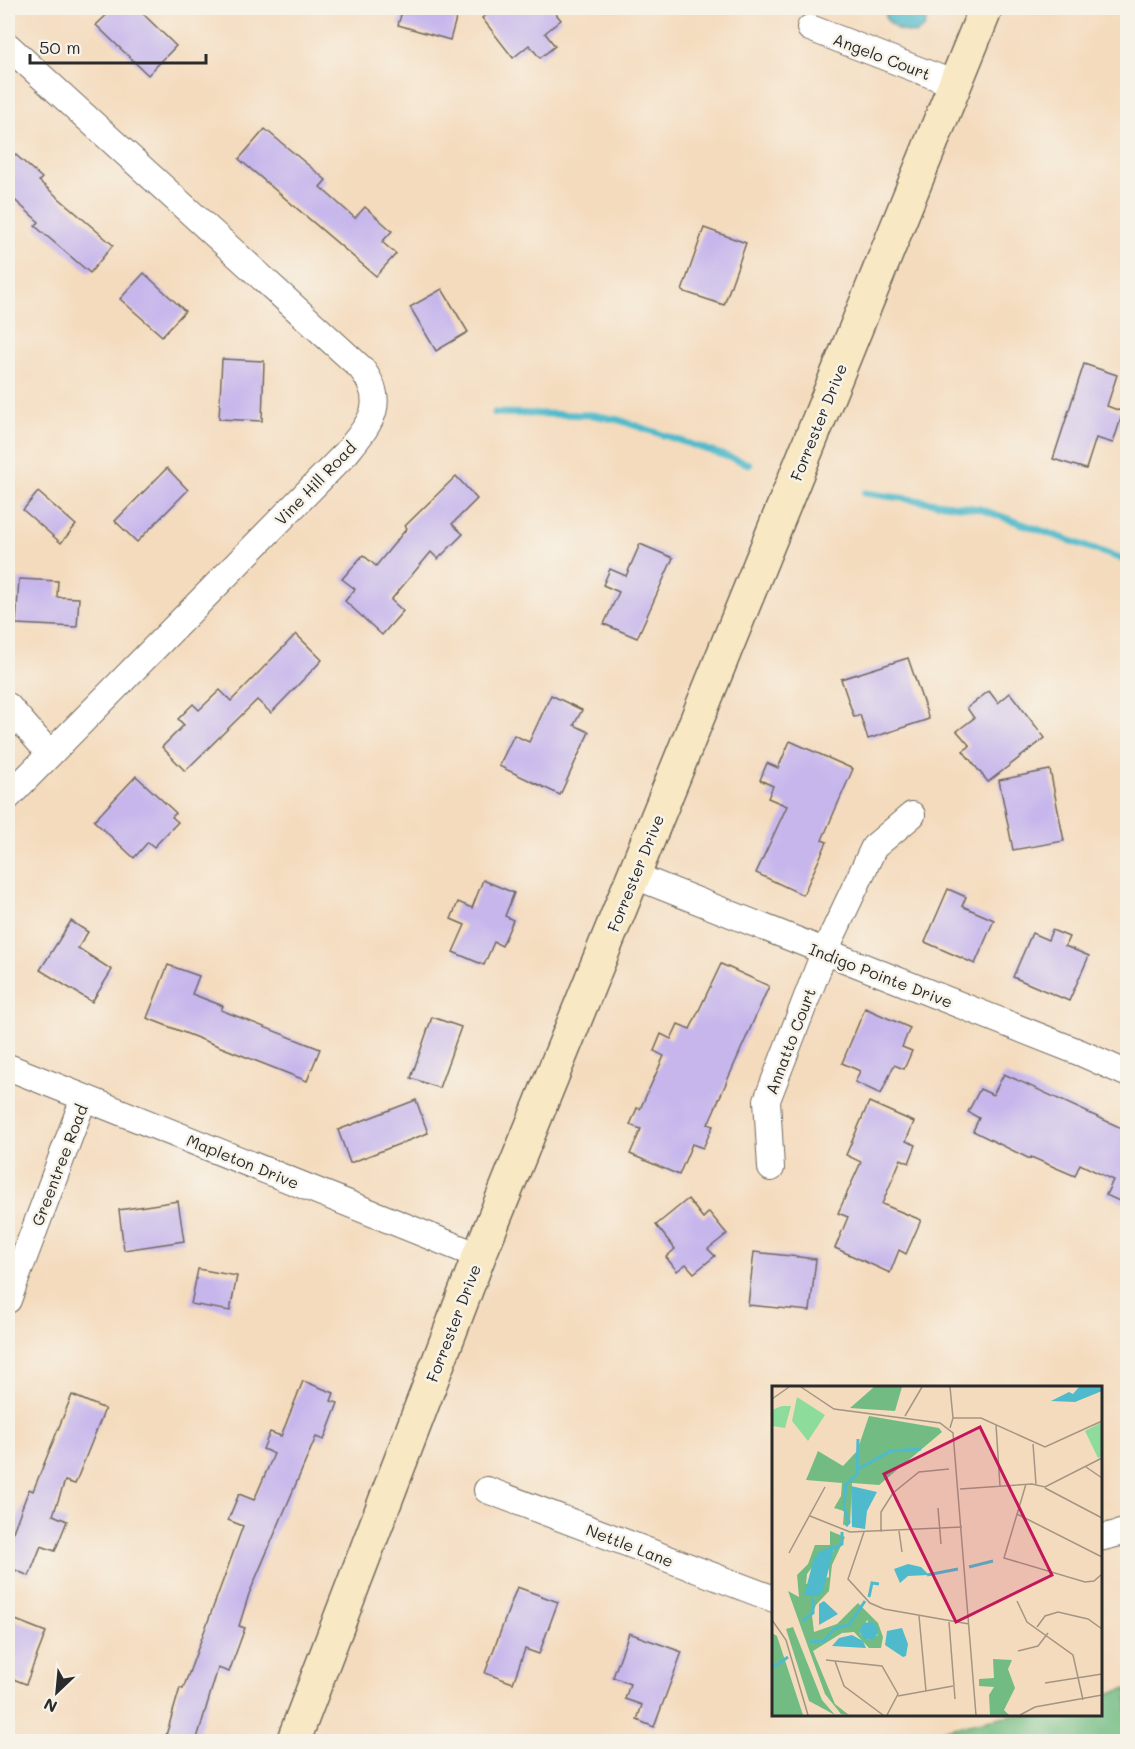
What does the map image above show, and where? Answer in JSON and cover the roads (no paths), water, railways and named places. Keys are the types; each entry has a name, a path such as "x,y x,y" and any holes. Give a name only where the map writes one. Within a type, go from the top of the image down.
{"street":[{"name":"Forrester Drive","path":"294,1742 479,1256 986,8"},
{"name":"Angelo Court","path":"810,28 955,84"},
{"name":"Vine Hill Road","path":"8,46 361,368 372,382 376,392 374,412 364,431 347,452 8,797"},
{"path":"8,706 49,753"},
{"name":"Annatto Court","path":"771,1168 768,1100 824,952 874,847 912,814"},
{"name":"Indigo Pointe Drive","path":"635,876 1081,1053 1128,1074"},
{"name":"Mapleton Drive","path":"8,1067 479,1256"},
{"name":"Greentree Road","path":"8,1300 84,1098"},
{"name":"Nettle Lane","path":"487,1490 772,1598"},
{"path":"1102,1538 1128,1531"}],"water":[{"path":"885,8 940,8 930,10 924,28 916,34 898,30 886,19"}],"waterway":[{"path":"495,413 593,415 619,420 749,464"},
{"path":"865,493 980,509 1128,561"}]}
